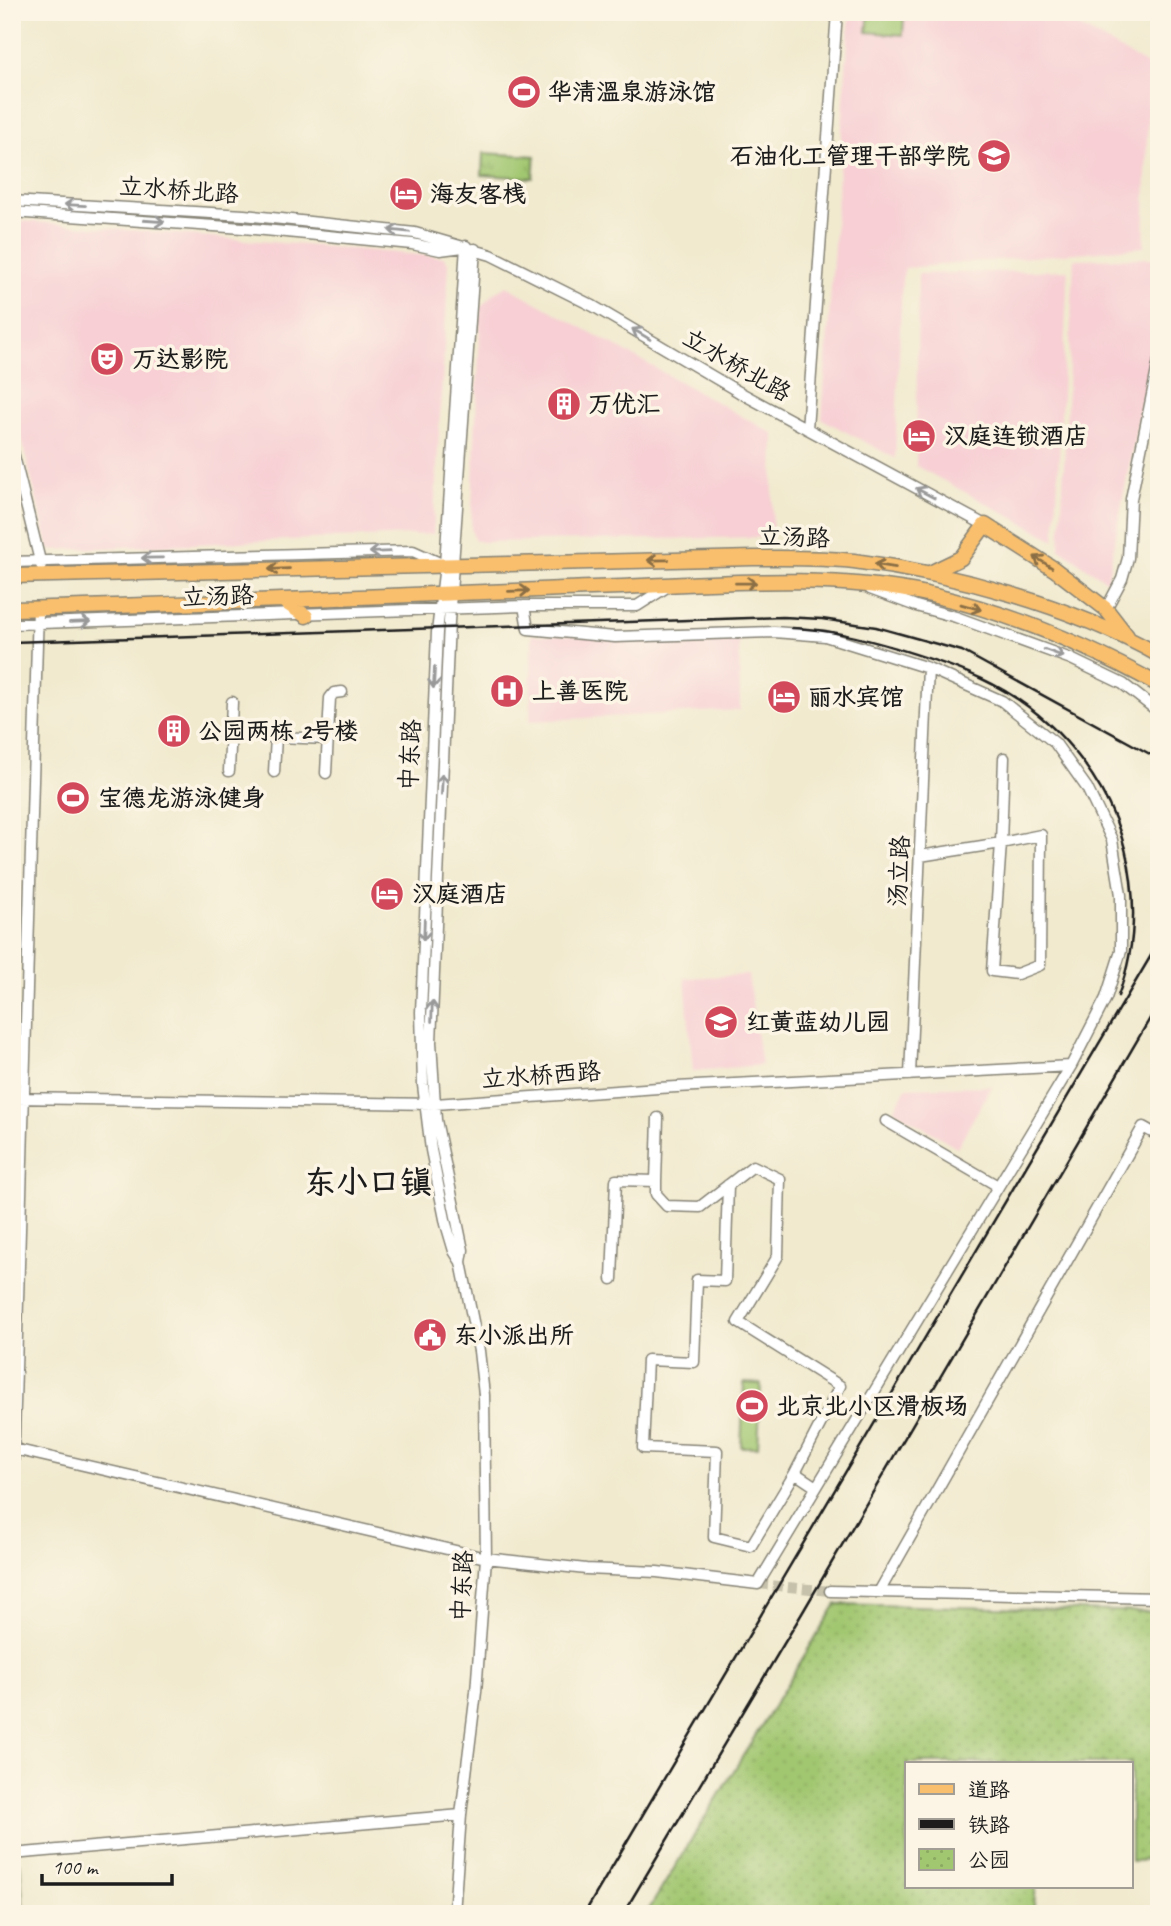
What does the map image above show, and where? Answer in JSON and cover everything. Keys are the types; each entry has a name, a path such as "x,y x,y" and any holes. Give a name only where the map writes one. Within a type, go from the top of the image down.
{"main road":[{"path":"930,573 961,558 985,525 1054,569 1106,609 1130,639"},
{"name":"立汤路","path":"19,575 39,566 450,565 785,558 851,561 930,573 1060,610 1130,639 1159,655"},
{"name":"立汤路","path":"12,609 670,585 851,582 930,595 1018,620 1096,652 1159,685"},
{"path":"282,600 306,615"}],"street":[{"path":"807,429 837,12"},
{"name":"立水桥北路","path":"12,201 285,219 415,233 491,254 593,306 807,429 985,525"},
{"name":"立水桥北路","path":"12,212 243,228 412,244 440,250 470,248"},
{"name":"中东路","path":"454,1914 486,1558 484,1395 479,1351 461,1262 463,1250 430,1104 444,610 450,565 470,248"},
{"path":"1106,609 1122,579 1128,558 1131,499 1159,359"},
{"path":"12,448 39,566"},
{"path":"12,470 39,566"},
{"name":"立汤路","path":"12,562 39,566"},
{"name":"立汤路","path":"851,582 1071,659 1123,684 1159,712"},
{"name":"立汤路","path":"12,624 524,606 638,606 670,585"},
{"path":"14,1449 486,1558 586,1569 657,1572 758,1584 1071,1066 1106,998 1121,951 1121,895 1112,840 1087,788 1055,743 1002,701 928,668 825,636 774,632 615,638 528,629 524,606"},
{"path":"12,1507 38,608"},
{"name":"立汤路","path":"1130,639 1159,647"},
{"name":"汤立路","path":"910,1074 928,668"},
{"path":"326,773 330,698 334,693 342,692"},
{"path":"229,771 232,702"},
{"path":"230,735 328,739"},
{"path":"274,772 276,737"},
{"path":"920,856 1001,843 1041,835 1040,965 1017,974 992,971 1001,843 1004,758"},
{"name":"立水桥西路","path":"12,1098 430,1104 1071,1066"},
{"path":"658,1118 656,1194 667,1206 700,1207 728,1185 753,1166 779,1178 778,1256 738,1321 840,1386 795,1473 751,1546 714,1537 717,1451 643,1448 647,1360 694,1362 697,1280 725,1281 728,1185"},
{"path":"886,1121 998,1186"},
{"path":"879,1592 1143,1127 1159,1136"},
{"path":"612,1279 616,1180 656,1181"},
{"path":"795,1473 816,1487"},
{"path":"830,1591 1159,1598"},
{"path":"12,1854 461,1815"}],"shaded area":[{"name":"石油化工管理干部学院","path":"850,12 1054,12 1149,66 1144,247 905,268 902,279 895,458 822,419"},
{"path":"12,220 444,257 449,264 433,534 49,550 12,400"},
{"path":"1155,258 1156,325 1107,581 1060,549 1074,259"},
{"path":"1068,270 1055,540 916,466 918,274"},
{"name":"万优汇","path":"507,286 774,434 772,537 475,540 471,530 481,307 494,293"},
{"path":"532,635 739,637 740,710 530,721"},
{"name":"红黄蓝幼儿园","path":"748,975 761,1065 693,1071 685,978"},
{"path":"992,1086 957,1147 894,1110 906,1088"}],"green space":[{"path":"869,12 904,15 903,35 867,32"},
{"path":"483,153 535,156 533,178 482,175"},
{"name":"北京北小区滑板场","path":"744,1383 761,1384 758,1447 741,1447"},
{"path":"836,1604 1159,1612 1159,1860 1132,1861 1132,1762 905,1762 905,1888 1036,1888 1033,1914 646,1914"},
{"path":"20,1863 24,1914 12,1914 12,1865"}],"tunnel":[{"path":"758,1584 830,1591"}],"railway":[{"path":"12,642 783,617 822,619 876,627 962,651 1159,759"},
{"path":"792,628 858,638 907,651 961,670 1011,695 1061,736 1100,789 1115,818 1125,849 1131,881 1133,925 1130,954 1118,996"},
{"path":"584,1914 1159,942"},
{"path":"623,1914 1159,1003"}],"place":[{"name":"华清温泉游泳馆","path":"524,92"},
{"name":"石油化工管理干部学院","path":"994,156"},
{"name":"海友客栈","path":"406,194"},
{"name":"万达影院","path":"107,359"},
{"name":"万优汇","path":"564,404"},
{"name":"汉庭连锁酒店","path":"919,436"},
{"name":"上善医院","path":"507,691"},
{"name":"丽水宾馆","path":"784,697"},
{"name":"公园两栋 2号楼","path":"174,731"},
{"name":"宝德龙游泳健身","path":"73,798"},
{"name":"汉庭酒店","path":"387,894"},
{"name":"红黄蓝幼儿园","path":"721,1022"},
{"name":"东小派出所","path":"430,1335"},
{"name":"北京北小区滑板场","path":"752,1406"}],"district":[{"name":"东小口镇","path":"368,1182"}]}
